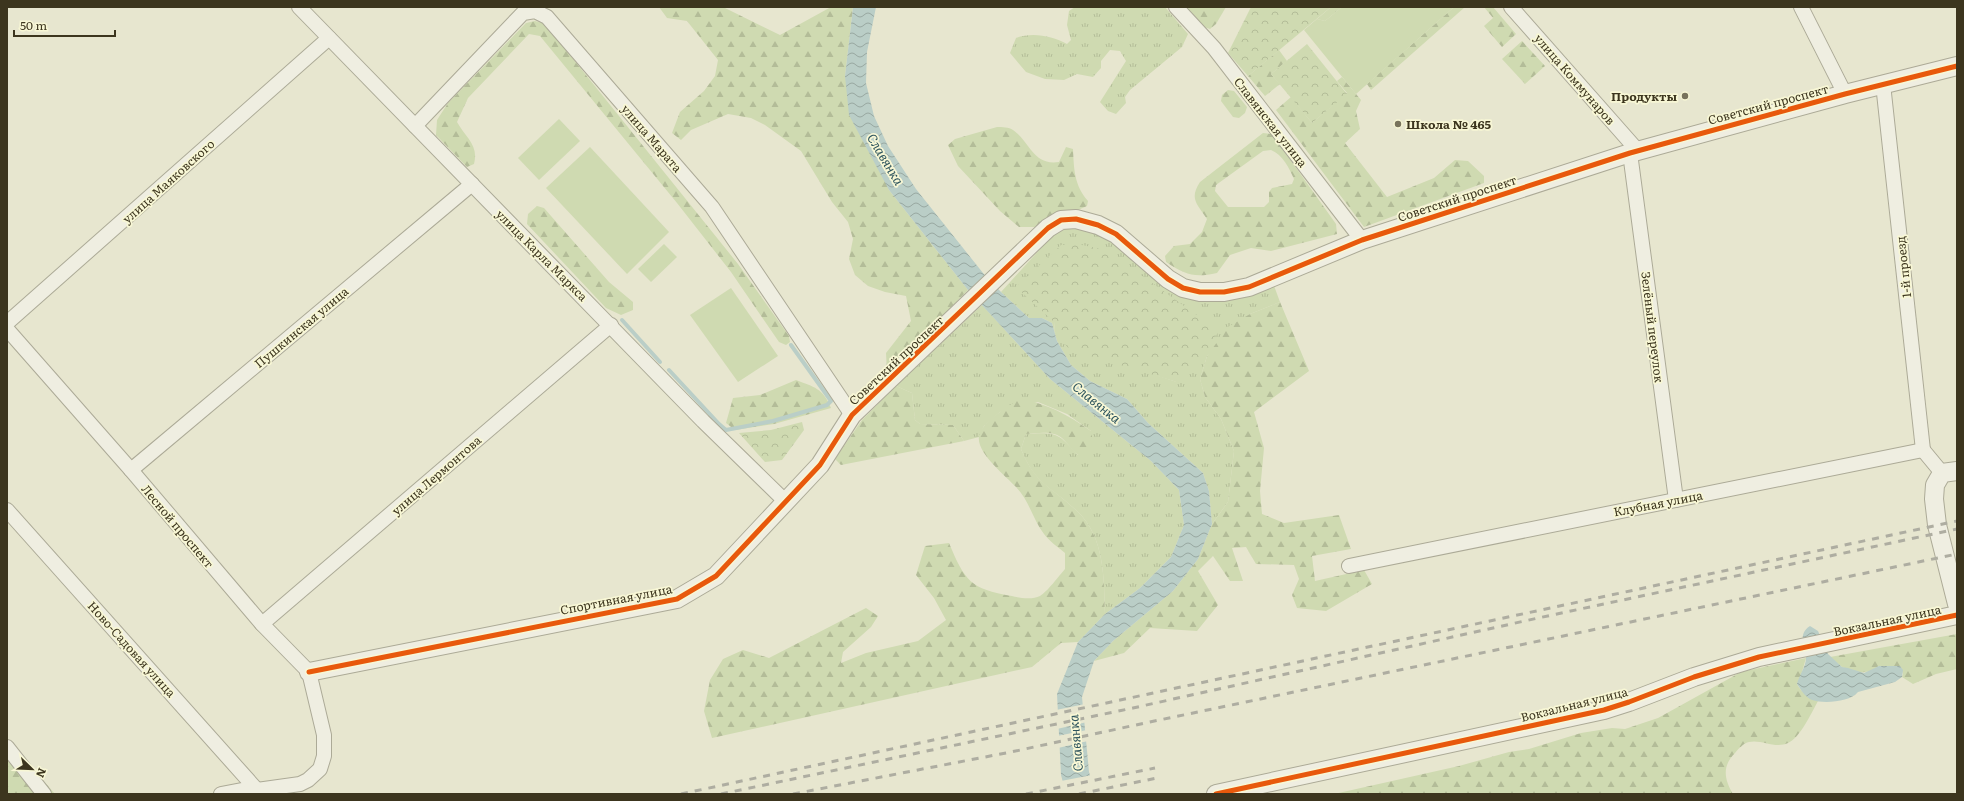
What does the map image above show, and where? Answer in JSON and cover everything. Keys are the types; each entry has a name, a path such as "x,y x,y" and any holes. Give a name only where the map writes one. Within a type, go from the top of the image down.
{"street":[{"name":"улица Карла Маркса","path":"299,7 611,325 703,421 786,502"},
{"name":"Славянская улица","path":"1176,7 1214,48 1362,240"},
{"name":"улица Коммунаров","path":"1511,7 1634,152"},
{"path":"1801,7 1845,94"},
{"name":"улица Марата","path":"415,126 523,13 535,11 547,17 712,207 852,415"},
{"name":"улица Маяковского","path":"7,323 329,38"},
{"name":"Советский проспект","path":"852,415 1048,228 1061,220 1076,219 1098,225 1116,234 1168,279 1183,288 1200,292 1224,292 1248,287 1362,240 1634,152 1882,84 1957,66"},
{"name":"1-й проезд","path":"1882,84 1923,450"},
{"name":"Зелёный переулок","path":"1634,152 1676,500"},
{"name":"Пушкинская улица","path":"131,470 472,184"},
{"name":"улица Лермонтова","path":"262,624 611,325"},
{"name":"Лесной проспект","path":"7,329 131,470 262,624 309,672"},
{"name":"Спортивная улица","path":"309,672 615,610 677,599 716,576 820,465 852,415"},
{"path":"1923,450 1950,472 1935,485 1935,506 1938,525 1957,604"},
{"name":"Клубная улица","path":"1349,566 1923,450"},
{"name":"Ново-Садовая улица","path":"7,510 257,790"},
{"name":"Вокзальная улица","path":"1216,794 1604,710 1724,667 1957,615"},
{"path":"221,794 247,789 257,790 300,784 320,769 324,756 324,735 309,672"},
{"path":"7,748 44,794"}],"green space":[{"path":"659,7 723,7 780,35 831,7 853,7 845,76 889,190 968,290 887,372 886,353 911,321 906,296 885,292 868,286 855,275 849,259 853,239 848,222 832,202 801,151 765,125 751,118 728,114 691,130 681,140 672,133 680,112 704,91 715,76 718,60 687,21 667,18"},
{"path":"1075,7 1165,7 1188,34 1182,47 1130,90 1125,97 1126,103 1116,114 1108,111 1100,102 1126,61 1120,51 1110,50 1101,61 1101,68 1093,77 1077,74 1064,80 1045,79 1026,72 1010,53 1016,38 1022,36 1036,35 1049,37 1067,44 1071,40 1067,25 1069,11"},
{"path":"1187,7 1226,7 1216,24 1210,29 1204,27"},
{"path":"1251,7 1331,7 1248,76 1228,53"},
{"path":"1331,7 1342,7 1325,21 1317,19"},
{"path":"1342,7 1454,7 1356,94 1304,30 1317,19 1325,21"},
{"path":"1454,7 1465,7 1371,90 1367,84"},
{"path":"1484,7 1493,7 1516,34 1502,47 1484,26 1493,18"},
{"path":"535,21 545,24 738,264 789,336 790,342 786,345 779,342 731,272 677,203 540,36 529,34 468,98 457,122 471,142 475,152 474,164 467,167 436,135 437,120 448,103 526,23"},
{"path":"1522,41 1545,66 1525,84 1502,59"},
{"path":"1307,44 1347,94 1312,123 1271,74"},
{"path":"1279,50 1287,61 1271,74 1280,84 1265,96 1248,76"},
{"path":"1342,77 1361,100 1356,111 1360,129 1345,143 1387,197 1434,178 1455,160 1468,161 1484,176 1484,183 1364,227 1276,110 1291,97 1312,123 1347,93 1337,81"},
{"path":"1228,90 1234,91 1247,107 1245,113 1239,118 1233,117 1221,101 1222,95"},
{"path":"559,119 580,141 539,180 518,158"},
{"path":"997,127 1013,130 1038,157 1043,160 1059,162 1066,147 1073,149 1077,183 1088,201 1087,206 1078,210 1067,210 1049,217 1035,227 1019,227 1000,211 958,166 948,145 955,139"},
{"path":"1263,133 1272,134 1336,224 1337,234 1271,251 1251,248 1230,255 1217,273 1196,275 1185,273 1166,262 1165,256 1174,246 1190,244 1202,232 1207,219 1197,205 1195,197 1195,193 1200,182","holes":["1271,150 1282,158 1290,171 1294,179 1292,184 1272,188 1269,192 1269,202 1264,207 1228,207 1215,191 1216,185 1263,151"]},
{"path":"590,147 669,232 627,274 546,188"},
{"path":"537,206 544,208 609,282 633,302 633,310 621,315 606,308 527,224 528,214"},
{"path":"1065,229 1082,229 1100,233 1170,288 1273,283 1280,302 1250,314 1207,356 1200,379 1205,397 1221,419 1234,451 1228,502 1212,524 1209,491 1203,473 1148,423 1127,399 1090,381 1071,365 1057,341 1052,323 1042,318 1029,318 1001,292 1052,236","holes":["1054,322 1177,382 1137,369 1055,332"]},
{"path":"664,244 677,257 651,282 638,269"},
{"path":"1061,245 1082,245 1106,250 1219,331 1197,366 1177,382 1070,350 1055,332 1054,322 1016,287"},
{"path":"731,288 778,356 738,382 690,315"},
{"path":"1280,302 1309,371 1254,412 1264,448 1260,491 1262,514 1284,523 1339,515 1351,549 1312,556 1315,581 1364,570 1372,584 1326,611 1297,608 1292,595 1299,579 1294,565 1256,564 1246,547 1232,548 1243,581 1230,581 1213,556 1198,571 1218,605 1197,631 1150,628 1124,653 1094,661 1113,641 1173,591 1198,559 1212,524 1228,502 1234,451 1221,419 1205,397 1200,379 1207,356 1228,327 1250,314"},
{"path":"982,305 1050,379 1151,461 1179,490 1184,525 1171,557 1140,588 1105,614 1101,559 1093,533 1086,521 1077,511 1038,478 1026,461 1021,449 1026,434 1044,433 1061,438 1078,455 1091,431 1067,414 1038,402 1000,412 984,426 979,437 964,441 953,425 920,424 915,420 912,393 896,386"},
{"path":"796,380 821,392 825,396 831,408 774,424 735,430 726,423 733,398 760,395"},
{"path":"896,386 912,393 915,420 920,424 953,425 964,441 841,465 835,459 862,420"},
{"path":"1019,399 1039,403 1057,410 1091,431 1094,448 1084,458 1075,452 1063,439 1051,433 1026,434 1021,449 1026,461 1038,478 1077,511 1086,521 1093,533 1101,559 1105,614 1078,642 1061,643 1032,667 712,738 704,711 710,680 723,659 743,650 769,658 866,608 878,616 871,627 843,652 841,663 866,653 918,641 946,620 934,598 916,575 925,546 949,543 965,575 978,586 987,590 1030,598 1040,596 1049,588 1065,569 1065,553 1051,542 1044,534 1020,492 987,457 979,443 981,430 985,425 996,415"},
{"path":"802,422 804,430 782,460 765,462 739,433 771,430"},
{"path":"1957,634 1957,669 1936,674 1913,684 1902,677 1903,674 1900,666 1879,666 1871,671 1859,673 1842,667 1830,657"},
{"path":"1806,658 1797,684 1806,695 1818,701 1797,736 1788,743 1783,745 1773,745 1754,741 1743,745 1738,750 1731,758 1726,768 1726,778 1733,794 1334,794 1459,766 1509,752 1529,749 1581,733 1612,728 1625,729 1658,718 1741,672"},
{"path":"7,739 55,794 7,794"}],"water":[{"name":"Славянка","path":"853,7 876,7 867,52 866,83 874,116 888,146 916,189 983,273 1001,292 1029,318 1042,318 1052,323 1057,341 1071,365 1090,381 1127,399 1148,423 1203,473 1209,491 1212,524 1198,559 1173,591 1113,641 1094,661 1082,697 1089,772 1095,794 1066,794 1061,775 1057,694 1078,642 1105,614 1140,588 1171,557 1184,525 1179,490 1151,461 1050,379 968,290 889,190 849,115 845,76"},
{"path":"1810,626 1818,631 1828,654 1842,667 1864,673 1879,666 1900,666 1903,670 1902,677 1895,682 1858,692 1843,700 1823,702 1810,699 1803,693 1797,684 1806,661 1803,637 1806,629"}],"pier":[{"path":"1085,704 1087,722 1057,729 1056,710"},
{"path":"1087,730 1088,741 1058,748 1057,736"},
{"path":"1092,775 1097,794 1063,794 1061,781"}],"waterway":[{"path":"622,320 660,362"},
{"path":"669,370 726,430 773,421 827,405 831,401 791,345"}],"railway":[{"path":"681,794 1957,521"},
{"path":"721,794 1133,708 1538,618 1957,529"},
{"path":"793,794 1011,752 1957,554"},
{"path":"1026,794 1155,768"},
{"path":"1079,794 1157,778"}],"cycle path":[{"path":"309,672 677,599 716,576 820,465 852,415 1048,228 1061,220 1076,219 1098,225 1116,234 1168,279 1183,288 1200,292 1224,292 1249,287 1362,240 1630,153 1845,94 1957,66"},
{"path":"1216,794 1604,710 1694,677 1759,657 1957,615"}],"place":[{"name":"Продукты","path":"1685,96"},
{"name":"Школа № 465","path":"1398,124"}]}
